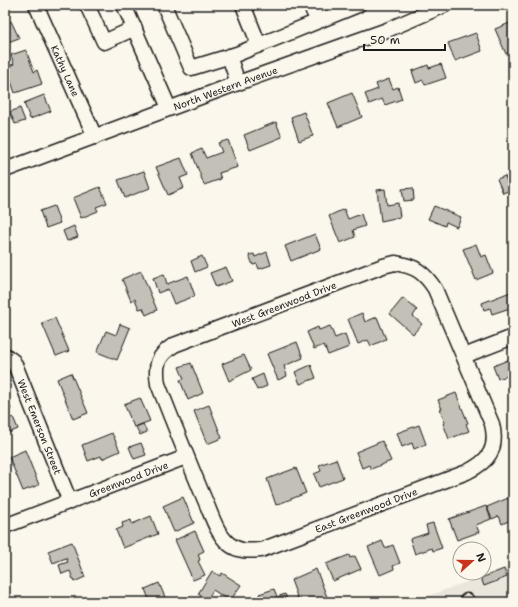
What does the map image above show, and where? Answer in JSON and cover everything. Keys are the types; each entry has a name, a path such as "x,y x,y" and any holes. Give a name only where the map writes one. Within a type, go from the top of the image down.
{"street":[{"name":"Kathy Lane","path":"36,5 94,137"},
{"path":"88,5 104,42 135,28"},
{"path":"124,5 169,108"},
{"path":"164,5 191,68 259,45 358,5"},
{"path":"243,5 259,45"},
{"path":"310,5 318,21"},
{"name":"North Western Avenue","path":"5,170 169,108 387,30 445,5"},
{"path":"229,56 238,83"},
{"name":"West Greenwood Drive","path":"186,457 158,384 156,372 158,360 165,351 174,345 383,266 395,263 408,265 418,270 428,278 435,289 464,356"},
{"path":"464,356 513,337"},
{"name":"West Emerson Street","path":"5,355 16,367 70,502"},
{"name":"East Greenwood Drive","path":"186,457 218,529 228,543 238,549 249,551 261,550 467,472 485,460 490,454 494,444 495,434 464,356"},
{"name":"Greenwood Drive","path":"5,526 186,457"}],"shaded area":[{"path":"513,565 513,602 431,602 428,596 469,581 492,581 492,573"}],"building":[{"path":"11,21 19,38 5,43 5,23"},
{"path":"512,22 513,51 506,54 495,29"},
{"path":"476,33 482,51 455,61 448,43"},
{"path":"26,50 34,72 37,70 42,84 15,93 6,67 14,64 11,55"},
{"path":"441,64 446,78 425,85 423,80 416,83 412,71 428,65 429,68"},
{"path":"389,79 393,89 398,87 402,99 385,105 382,99 369,104 365,94 378,89 376,84"},
{"path":"352,93 362,117 338,127 328,103"},
{"path":"44,95 51,111 30,119 24,103"},
{"path":"20,108 25,121 15,124 10,112"},
{"path":"304,112 313,136 299,141 291,117"},
{"path":"276,122 282,137 250,150 244,135"},
{"path":"228,140 238,167 219,173 221,179 204,185 192,153 202,149 206,158 222,152 218,143"},
{"path":"181,158 188,175 180,178 184,188 168,195 156,167"},
{"path":"144,171 150,188 125,198 118,180"},
{"path":"505,176 510,190 503,193 497,179"},
{"path":"100,187 107,203 96,207 98,211 81,218 73,198"},
{"path":"413,188 414,200 404,201 402,189"},
{"path":"385,189 387,205 398,203 400,217 381,221 377,190"},
{"path":"54,206 60,223 46,228 40,211"},
{"path":"434,206 461,217 457,227 446,222 445,226 428,219"},
{"path":"344,209 348,219 361,214 365,226 353,230 355,237 340,243 329,216"},
{"path":"74,226 78,237 67,241 63,231"},
{"path":"315,234 321,249 291,261 285,246"},
{"path":"476,244 481,257 486,255 493,273 476,280 463,249"},
{"path":"267,252 271,265 259,269 257,264 253,265 249,255 254,254 255,257"},
{"path":"202,256 207,267 195,272 191,261"},
{"path":"226,267 232,281 216,287 210,273"},
{"path":"141,271 157,310 146,315 143,308 139,309 135,299 131,301 122,279"},
{"path":"164,274 167,284 188,276 195,296 174,304 168,289 158,293 153,278"},
{"path":"513,291 513,315 510,308 492,314 490,308 484,310 482,303"},
{"path":"403,298 417,310 413,316 422,324 413,334 390,314"},
{"path":"362,313 365,322 377,317 386,339 371,346 368,340 358,344 348,319"},
{"path":"55,318 69,351 56,356 42,323"},
{"path":"120,324 130,328 117,360 97,352 106,331 116,335"},
{"path":"330,326 335,338 345,334 349,347 328,355 324,345 314,349 307,332 318,327 319,330"},
{"path":"297,342 303,358 284,366 287,376 278,380 267,354"},
{"path":"244,355 251,370 229,381 222,364"},
{"path":"513,358 513,367 508,369 510,375 498,379 493,366"},
{"path":"191,363 203,393 188,400 180,380 184,379 179,367"},
{"path":"311,365 316,378 300,384 295,372"},
{"path":"71,373 88,413 73,419 57,379"},
{"path":"263,374 267,386 257,390 252,379"},
{"path":"456,393 468,423 466,424 469,431 449,439 443,423 445,423 440,409 442,409 438,400"},
{"path":"5,394 11,409 6,411 9,417 5,418"},
{"path":"140,398 150,421 134,427 124,404"},
{"path":"209,405 222,438 207,444 194,411"},
{"path":"13,417 18,429 6,434 5,420"},
{"path":"143,424 147,432 140,435 136,427"},
{"path":"419,425 426,444 414,449 412,443 402,447 397,433"},
{"path":"112,433 120,451 102,459 101,456 88,461 82,445"},
{"path":"382,441 391,461 371,469 369,465 362,468 356,452"},
{"path":"141,443 146,455 134,459 129,447"},
{"path":"25,450 39,485 23,491 9,457"},
{"path":"336,459 343,478 319,487 314,474 321,471 319,465"},
{"path":"296,468 306,493 276,505 267,479"},
{"path":"513,496 513,519 502,524 499,516 492,519 487,507"},
{"path":"183,497 194,523 174,532 163,506"},
{"path":"486,506 491,519 476,525 479,532 457,540 449,519"},
{"path":"151,516 158,534 123,548 116,530 123,527 122,523 131,520 132,524"},
{"path":"433,523 442,548 433,551 432,548 415,554 410,539 428,533 426,525"},
{"path":"195,531 204,551 198,554 200,560 198,561 205,575 193,580 175,540"},
{"path":"382,541 385,548 393,545 400,563 393,566 394,569 380,575 368,547"},
{"path":"72,542 85,577 74,582 70,571 62,574 59,565 68,562 66,558 53,563 48,551"},
{"path":"349,555 350,558 355,556 361,569 333,581 326,564"},
{"path":"316,569 327,597 317,602 299,602 291,580"},
{"path":"504,569 507,577 484,586 482,581 492,581 492,574"},
{"path":"212,571 220,576 222,573 241,585 230,601 213,590 207,600 198,594"},
{"path":"159,583 167,602 150,602 145,589"},
{"path":"274,589 277,597 285,594 288,602 262,602 259,594"}]}
